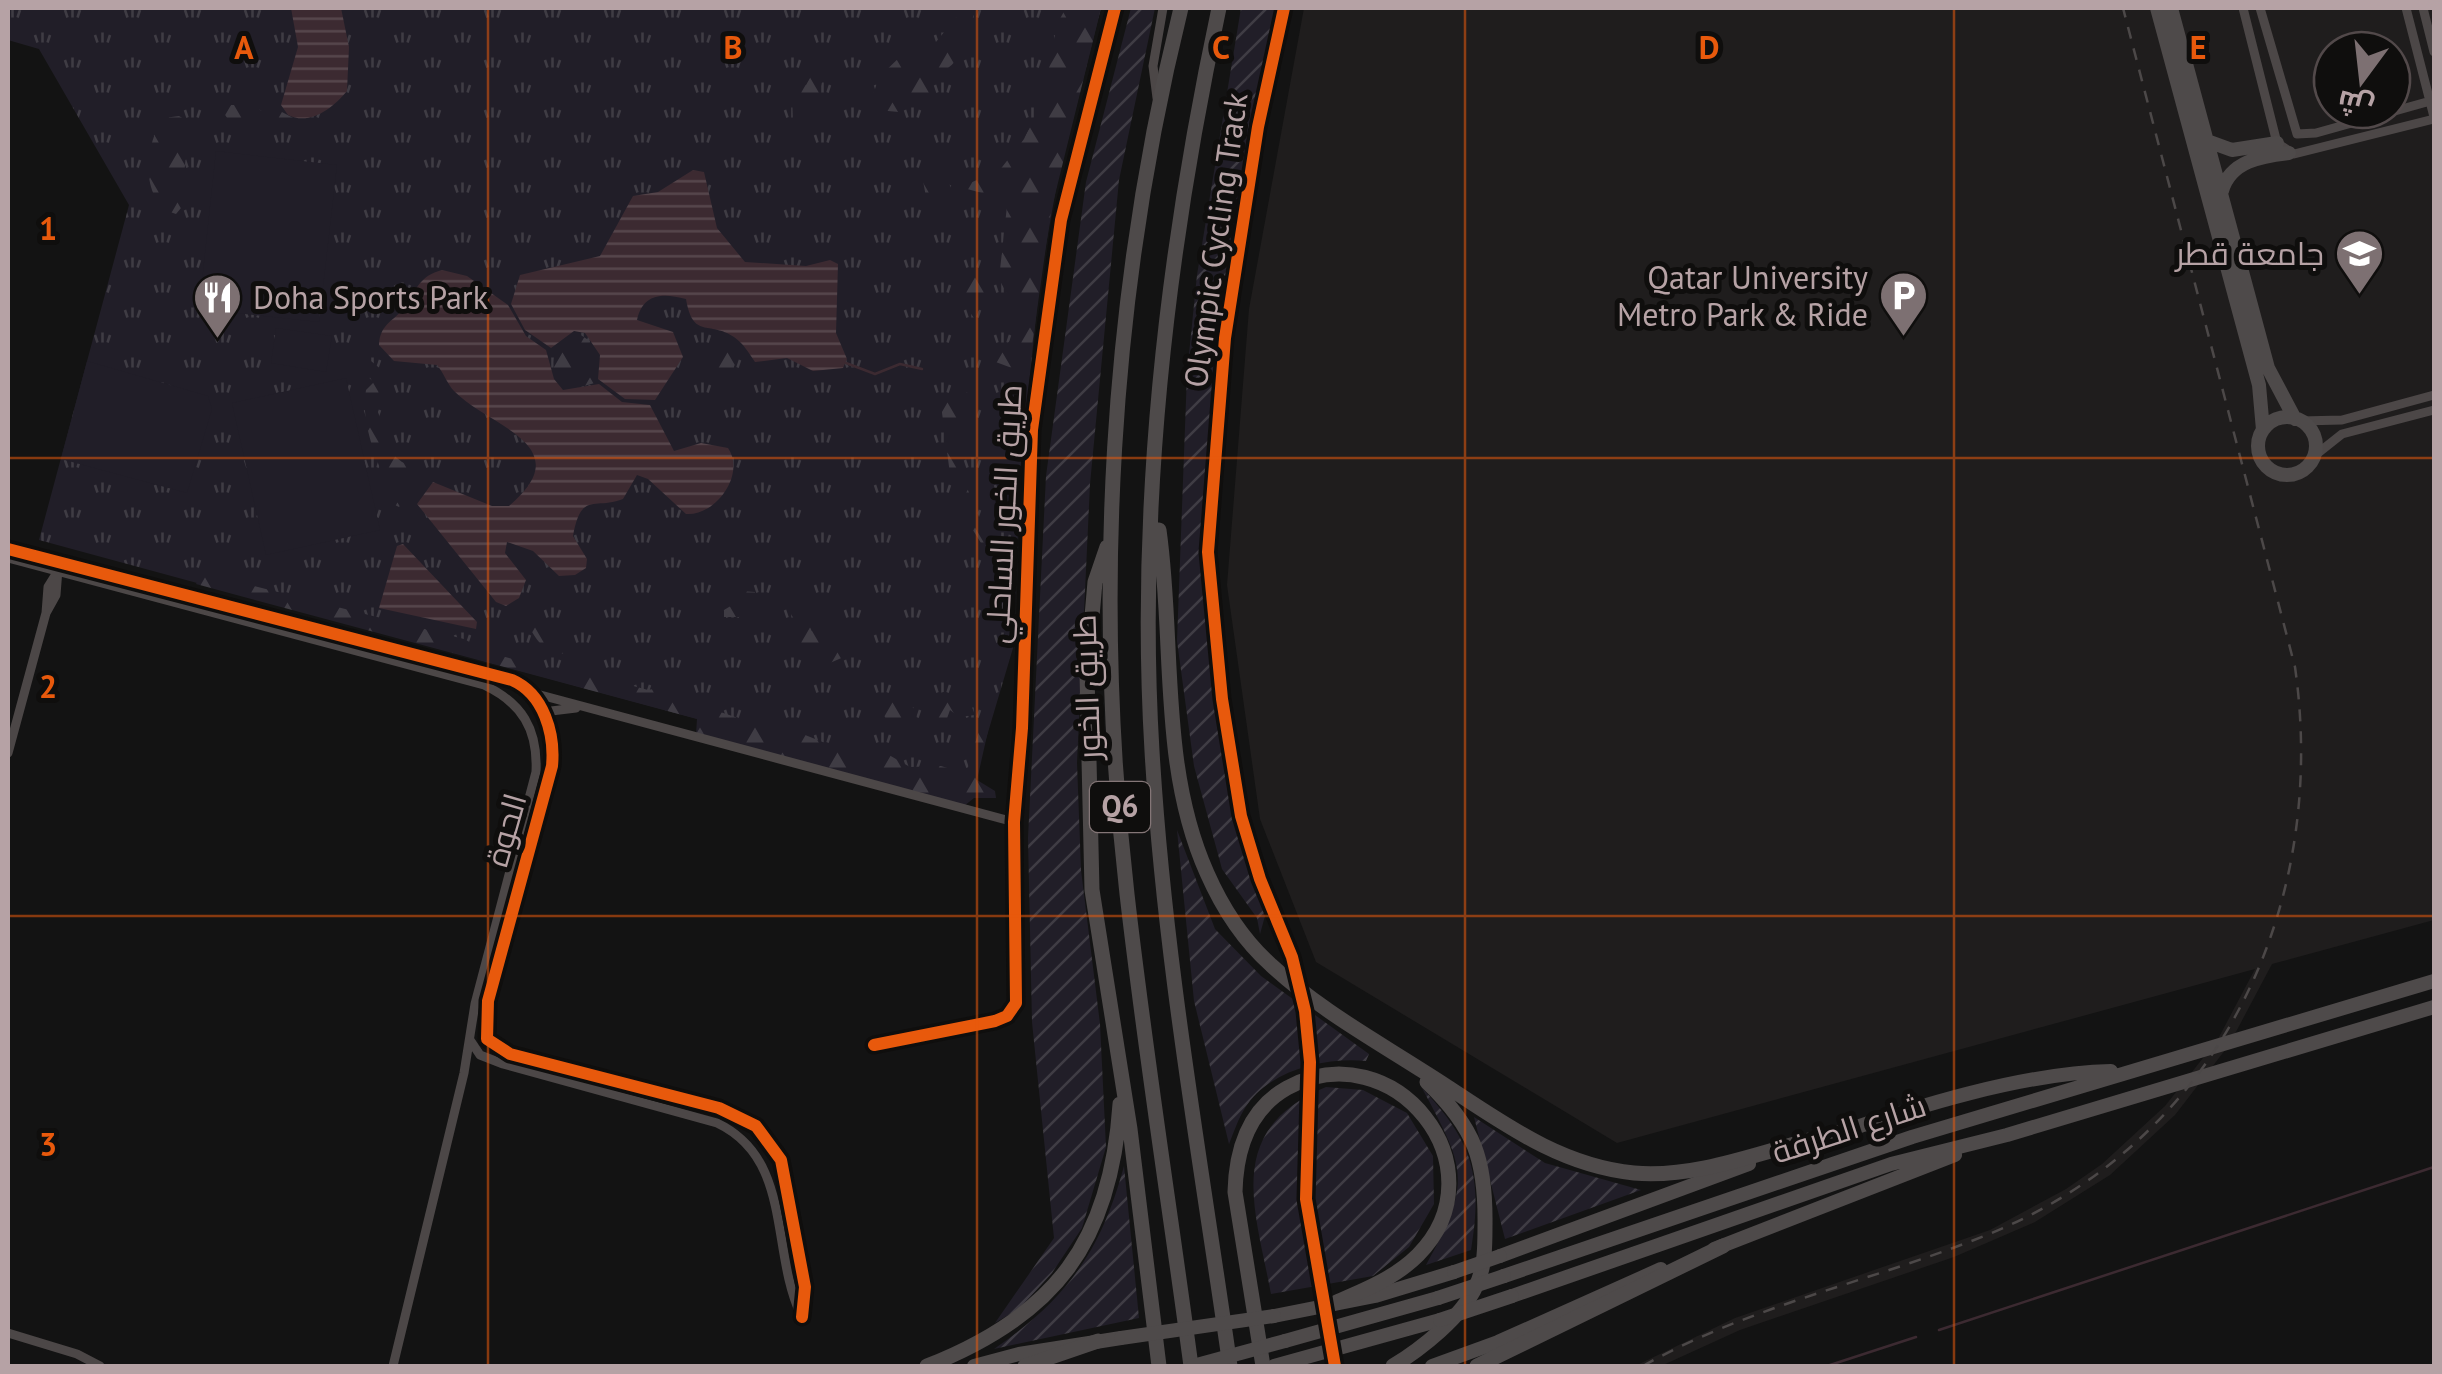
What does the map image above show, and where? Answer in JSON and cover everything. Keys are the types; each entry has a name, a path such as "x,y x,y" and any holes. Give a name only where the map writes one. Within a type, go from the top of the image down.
{"highway":[{"name":"طريق الخور","path":"1182,8 1158,101 1129,294 1112,534 1113,693 1127,892 1192,1366"},
{"name":"طريق الخور","path":"1219,8 1173,244 1152,508 1148,626 1152,752 1170,939 1230,1366"},
{"path":"1152,508 1160,532 1178,763 1206,872 1234,922 1268,963 1308,996 1539,1146 1611,1169 1682,1172 1841,1132"},
{"path":"1112,534 1095,582 1088,673 1092,890 1159,1366"},
{"path":"1390,1050 1462,1120 1486,1173 1482,1268 1474,1290 1437,1331 1393,1366"},
{"path":"1263,1366 1235,1192 1236,1164 1243,1137 1258,1113 1278,1094 1302,1080 1355,1074 1392,1088 1423,1112 1446,1159 1448,1185 1434,1234 1418,1255 1368,1289 1332,1304"},
{"path":"927,1366 996,1335 1029,1314 1060,1283 1085,1246 1102,1206 1118,1140 1121,1085"},
{"path":"1478,1366 1723,1246"},
{"path":"1024,1366 1098,1342"}],"main road":[{"path":"2157,8 2258,386 2263,430 2258,452 2274,472 2299,472 2314,457 2314,437 2271,379 2171,8"},
{"path":"2210,142 2232,150 2276,143"},
{"path":"2222,192 2228,176 2240,166 2289,154"},
{"path":"2263,430 2277,419 2298,420"},
{"name":"شارع الطرفة","path":"1192,1366 1438,1298 1778,1180 2126,1071 2434,981"},
{"name":"شارع الطرفة","path":"1282,1364 1440,1320 1873,1170 2007,1135 2434,1007"},
{"path":"974,1366 1332,1304 1454,1272 1841,1132 2034,1082 2084,1072 2126,1071"},
{"path":"1432,1366 2007,1135"}],"street":[{"name":"طريق الخور الساحلي","path":"874,1045 996,1021 1012,1011 1018,994 1014,822 1032,430 1061,220 1115,8"},
{"path":"1158,101 1153,66 1164,8"},
{"path":"2242,8 2276,143 2289,154 2434,118 2406,8"},
{"path":"2260,8 2297,134 2327,130"},
{"path":"2423,8 2434,52"},
{"path":"2428,29 2434,18"},
{"path":"2298,420 2335,422 2434,395"},
{"path":"2314,457 2328,441 2434,410"},
{"path":"2366,414 2369,426"},
{"name":"الحوة","path":"8,549 59,567 484,685 517,705 531,730 536,772 475,1004 470,1040 392,1366"},
{"name":"الحوة","path":"8,558 59,567 512,680 533,694 552,738 552,766 488,1001 485,1031"},
{"path":"8,753 46,613 56,595 59,567"},
{"path":"533,694 1014,822"},
{"path":"543,712 576,708"},
{"path":"485,1031 492,1045 510,1054 719,1108 756,1126 781,1160 805,1287 802,1317 792,1289 768,1175 745,1139 717,1123 480,1055 470,1040 485,1031"},
{"path":"792,1289 805,1287"},
{"path":"8,1334 77,1354 100,1366"}],"shaded area":[{"path":"291,8 341,8 349,47 347,91 313,117 288,115 281,105 298,47"},
{"path":"1304,8 2434,8 2434,920 2272,964 2229,1045 2175,1115 2110,1175 2035,1222 1954,1257 1740,1330 1661,1366 1635,1366 1735,1318 1990,1230 2066,1189 2102,1164 2165,1106 2218,1039 2255,969 1617,1143 1316,962 1260,819 1227,585 1249,309"},
{"path":"693,170 704,172 717,228 745,262 806,266 830,260 838,264 836,333 847,359 843,368 813,371 787,358 755,362 734,337 698,325 686,299 662,296 644,304 637,320 673,332 683,357 655,400 625,399 598,379 600,355 585,333 574,331 551,348 525,330 511,304 520,275 600,256 633,196 658,192"},
{"path":"442,270 467,276 508,305 526,336 546,350 554,379 563,390 599,384 622,402 650,405 674,451 701,443 728,448 733,470 725,492 708,508 686,514 648,479 637,475 623,499 590,505 580,513 573,536 587,559 586,568 575,575 559,576 533,551 507,542 505,553 526,580 519,598 506,606 496,602 417,504 433,482 492,506 509,506 529,485 536,467 532,452 522,439 454,391 437,365 394,361 379,345 385,326 403,310 420,283"},
{"path":"403,544 477,622 476,629 379,608 397,546"}],"green space":[{"path":"8,8 1101,8 1057,183 1040,279 1021,460 1013,648 970,793 39,540 129,205 39,49 8,40"},
{"path":"964,8 977,8 963,48 952,65 932,75 928,99 899,112 877,110 873,95 879,77 902,55 931,48"},
{"path":"1066,8 1101,8 1051,211 1028,374 993,361 995,353 1015,337 1019,316 999,279 1007,206 1000,198 960,187 999,171 1024,139 1044,95 1057,24"},
{"path":"1131,8 1155,8 1119,180 1090,484 1077,763 1081,870 1100,1024 1106,1147 1082,1228 1052,1273 1020,1308 995,1323 1054,1238 1032,1022 1028,838 1046,476 1086,182"},
{"path":"1241,8 1285,8 1259,111 1230,309 1207,527 1222,696 1238,801 1268,905 1260,934 1257,918 1222,869 1194,766 1177,641 1187,374 1197,275"},
{"path":"811,76 822,82 815,110 802,110 799,130 793,124 792,94 797,85 806,85"},
{"path":"231,105 253,105 266,114 280,111 301,122 302,129 291,133 273,122 249,126 229,121 222,110"},
{"path":"179,116 189,122 181,208 176,214 156,198 149,156 164,118"},
{"path":"216,151 337,165 319,322 199,309"},
{"path":"929,171 946,177 952,190 941,205 926,197 922,175"},
{"path":"984,265 993,286 974,318 962,301 967,280"},
{"path":"276,328 332,336 326,372 271,363"},
{"path":"576,332 590,341 589,352 598,363 598,382 570,390 555,378 554,363 559,346"},
{"path":"716,335 733,341 737,360 731,373 709,364 709,349"},
{"path":"365,356 383,371 376,407 384,428 383,447 402,462 427,472 399,507 393,504 369,434 366,390 374,382 357,368 358,359"},
{"path":"87,361 208,396 212,409 187,493 61,459"},
{"path":"346,378 380,530 266,555 232,403"},
{"path":"965,392 974,395 977,419 963,444 963,478 979,517 997,534 998,541 1018,541 1013,648 1001,614 980,610 1000,598 999,572 963,514 951,482 941,405 945,399"},
{"path":"211,575 464,639 490,653 546,668 571,669 648,690 663,687 667,694 750,722 778,724 825,743 882,751 910,767 941,766 966,774 983,717 992,713 977,780 995,791 996,798 974,798 964,806 696,735 697,719 196,584 200,577"},
{"path":"723,580 733,582 740,591 755,592 755,605 739,617 724,617 724,610 734,604 720,593"},
{"path":"795,595 816,611 811,631 821,621 843,632 846,656 823,666 797,654 791,632 794,619 784,603"},
{"path":"542,622 572,643 568,653 550,651 538,640 531,630"},
{"path":"943,692 968,697 975,715 959,717 950,710 945,724 935,724 928,708"},
{"path":"885,695 901,698 916,710 917,725 888,723 877,702"},
{"path":"1177,830 1215,929 1261,976 1369,1054 1366,1061 1316,1064 1268,1084 1245,1108 1229,1144 1194,1001"},
{"path":"1326,1087 1363,1090 1407,1113 1433,1156 1434,1204 1409,1247 1373,1276 1271,1294 1254,1202 1259,1149 1272,1125 1293,1105"},
{"path":"1422,1088 1463,1144 1476,1201 1471,1250 1426,1265 1451,1213 1458,1176 1448,1138"},
{"path":"1474,1117 1545,1163 1641,1190 1505,1239"},
{"path":"1124,1166 1139,1318 994,1349 1042,1311 1078,1271 1104,1223"}],"waterway":[{"path":"846,363 875,374 900,364 922,369"},
{"path":"1939,1330 2434,1167"},
{"path":"1827,1366 1916,1337"}],"railway":[{"path":"1643,1366 1726,1326 1989,1234 2070,1192 2139,1139 2196,1076 2241,1005 2274,927 2294,843 2301,756 2295,667 2123,8"}],"cycle path":[{"path":"874,1045 995,1021 1007,1016 1016,1003 1014,822 1022,728 1032,430 1061,220 1115,8"},
{"name":"Olympic Cycling Track","path":"1284,8 1258,127 1225,338 1208,552 1222,699 1241,816 1260,879 1292,957 1305,1011 1310,1062 1306,1199 1335,1366"},
{"path":"8,549 523,686 545,716 552,741 552,766 488,1001 487,1039 510,1054 719,1108 756,1126 781,1160 805,1287 802,1317"}],"place":[{"name":"جامعة قطر","path":"2359,296"},
{"name":"Qatar University Metro Park & Ride","path":"1903,338"},
{"name":"Doha Sports Park","path":"218,340"}]}
